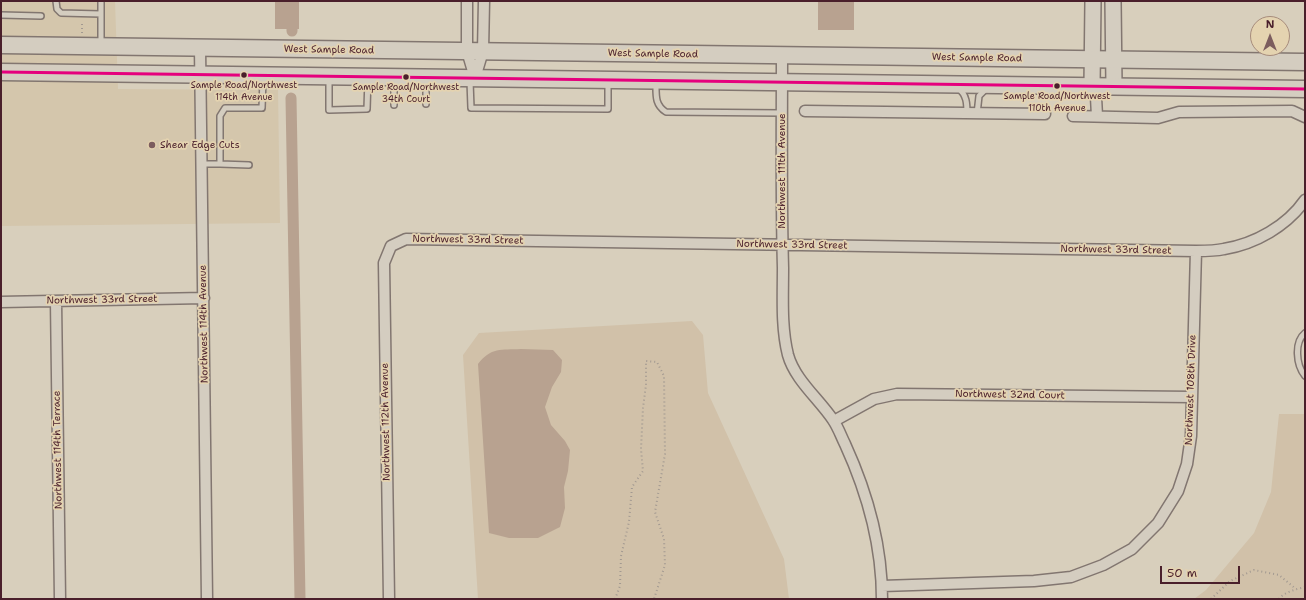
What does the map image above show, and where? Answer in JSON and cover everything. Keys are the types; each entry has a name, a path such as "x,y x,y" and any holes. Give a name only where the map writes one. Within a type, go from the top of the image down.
{"main road":[{"name":"West Sample Road","path":"1,46 101,46 1305,62"},
{"path":"1,72 1305,89"}],"street":[{"path":"467,1 467,51 473,78"},
{"path":"473,78 484,51 484,1"},
{"path":"1093,1 1092,86 1096,97 1097,116"},
{"path":"1113,1 1114,86"},
{"name":"Northwest 114th Avenue","path":"200,48 207,599"},
{"name":"Northwest 111th Avenue","path":"782,56 782,245 784,338 789,357 798,374 834,421 854,463 865,493 874,531 882,586 882,599"},
{"path":"805,111 1044,114"},
{"path":"1073,116 1158,118 1179,112 1292,111 1305,117"},
{"path":"1196,251 1224,250 1251,242 1275,229 1297,211 1305,200"},
{"name":"Northwest 33rd Street","path":"391,246 406,239 1196,251"},
{"name":"Northwest 112th Avenue","path":"389,599 384,263 391,246"},
{"name":"Northwest 108th Drive","path":"882,586 1034,581 1071,577 1103,565 1132,549 1158,523 1178,491 1188,457 1191,436 1196,251"},
{"name":"Northwest 33rd Street","path":"1,302 204,298"},
{"name":"Northwest 114th Terrace","path":"56,301 60,599"},
{"name":"Northwest 32nd Court","path":"834,421 874,399 897,394 1192,397"}],"lane":[{"path":"56,1 56,9 61,13 101,14"},
{"path":"101,1 101,46"},
{"path":"1,15 41,16"},
{"path":"220,164 220,116 222,110 225,108 262,108 263,75"},
{"path":"329,76 329,110 367,109 368,77"},
{"path":"394,77 394,105"},
{"path":"426,77 426,104"},
{"path":"473,78 471,108 608,109 608,80"},
{"path":"656,81 656,102 660,108 666,112 782,113"},
{"path":"952,85 960,90 965,96 972,114"},
{"path":"972,114 982,91 993,85"},
{"path":"202,164 249,165"},
{"path":"1305,333 1299,340 1298,349 1299,365 1305,376"}],"path":[{"path":"82,21 82,36"},
{"path":"615,599 620,586 621,556 629,522 632,487 643,471 641,449 646,385 646,361 657,362 664,376 666,412 665,454 655,512 664,539 665,565 654,599"},
{"path":"1211,599 1230,581 1254,570 1279,575 1296,589"},
{"path":"1279,599 1281,596 1296,589 1305,587"}],"shaded area":[{"path":"1,1 115,1 118,89 278,90 280,223 1,226"},
{"path":"275,1 299,1 299,29 275,29"},
{"path":"818,1 854,1 854,30 818,30"},
{"path":"692,321 703,335 708,393 784,559 789,599 478,599 463,355 479,333"},
{"path":"497,350 553,350 562,360 561,372 552,387 545,407 551,425 565,441 570,450 568,471 564,487 565,508 560,527 538,538 509,538 489,533 478,364 487,355"},
{"path":"1279,414 1305,414 1305,599 1194,599 1206,590 1254,533 1271,492"}],"waterway":[{"path":"292,1 292,31"},
{"path":"291,98 300,599"}],"transit line":[{"path":"1,72 1305,89"}],"place":[{"name":"Sample Road/Northwest 114th Avenue","path":"244,75"},
{"name":"Sample Road/Northwest 34th Court","path":"406,77"},
{"name":"Sample Road/Northwest 110th Avenue","path":"1057,86"},
{"name":"Shear Edge Cuts","path":"152,145"}]}
